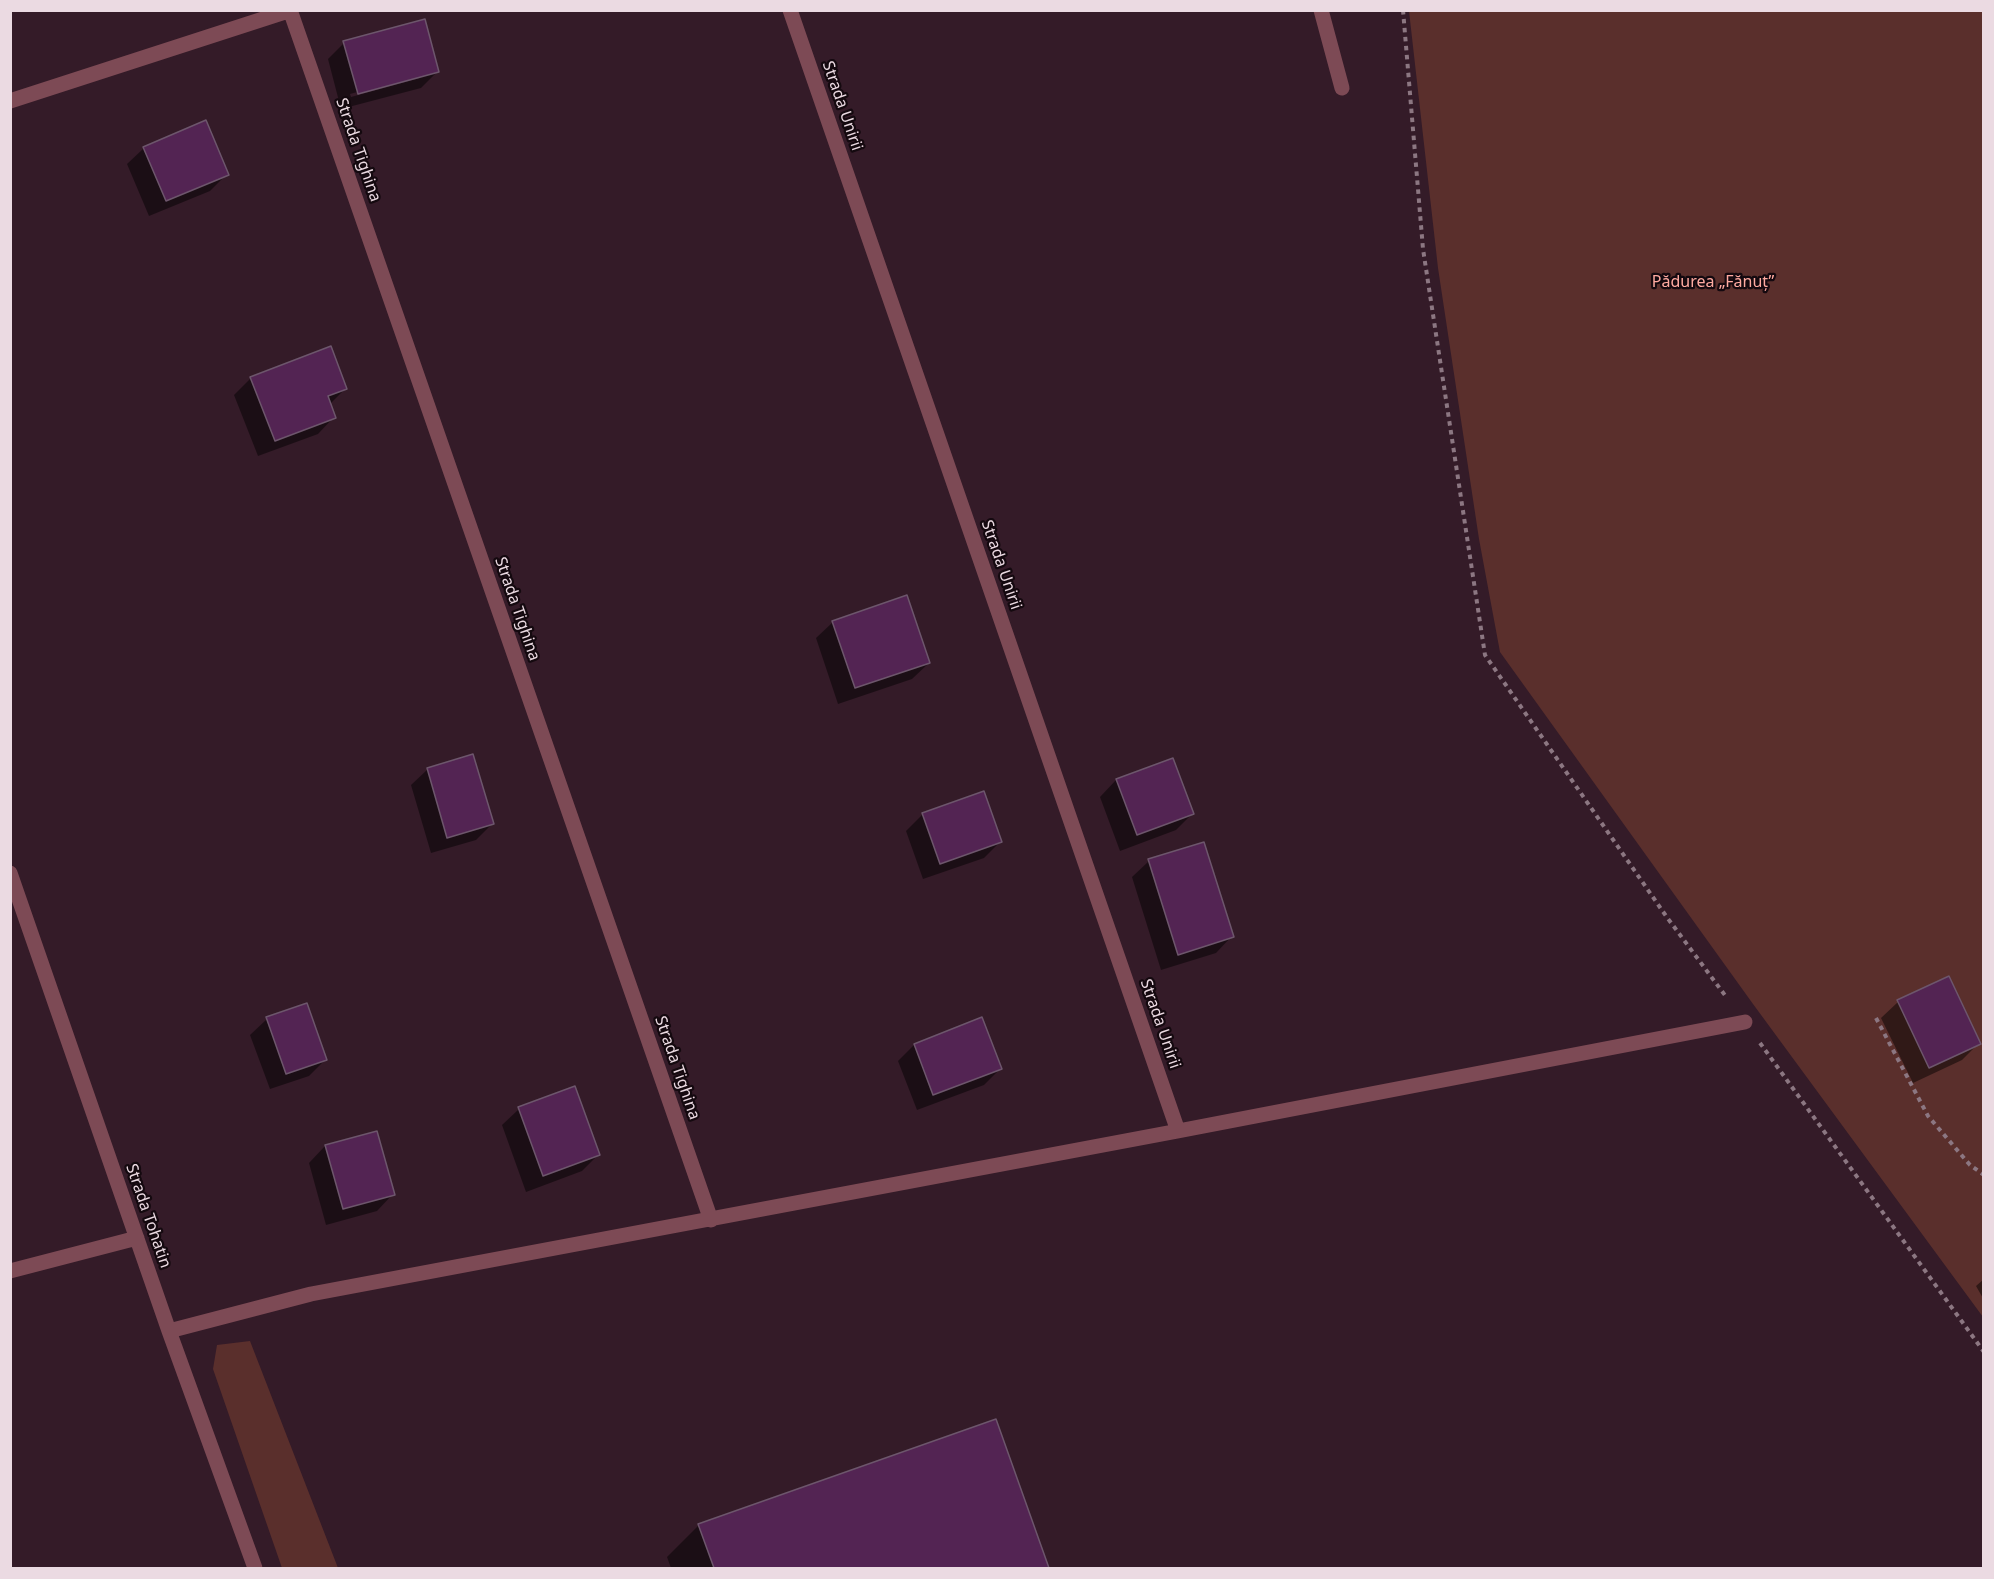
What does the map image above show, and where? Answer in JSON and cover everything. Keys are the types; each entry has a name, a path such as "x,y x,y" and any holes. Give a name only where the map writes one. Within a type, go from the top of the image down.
{"street":[{"name":"Strada Unirii","path":"790,10 1179,1131"},
{"path":"1321,10 1342,88"},
{"path":"10,101 291,11"},
{"name":"Strada Tighina","path":"291,11 711,1220"},
{"name":"Strada Tohatin","path":"10,873 136,1238 255,1569"},
{"path":"169,1331 310,1294 711,1220 1745,1022"},
{"path":"10,1271 136,1238"}],"path":[{"path":"1403,10 1423,249 1485,656 1666,916 1983,1352"},
{"path":"1876,1018 1928,1116 1971,1165 1983,1175"}],"green space":[{"name":"Pădurea „Fănuț”","path":"1409,11 1983,11 1983,1317 1753,1004 1500,652 1479,539 1438,268"},
{"path":"250,1341 338,1568 282,1568 213,1369 217,1345"}],"building":[{"path":"425,19 439,72 358,94 343,41"},
{"path":"206,120 229,175 166,201 143,147"},
{"path":"331,346 347,389 328,396 336,418 275,441 250,377"},
{"path":"907,595 930,663 855,688 832,621"},
{"path":"473,754 494,824 447,838 427,768"},
{"path":"1173,758 1194,814 1137,835 1116,779"},
{"path":"984,791 1002,842 940,864 922,813"},
{"path":"1204,842 1234,937 1178,955 1148,859"},
{"path":"1949,976 1981,1044 1929,1068 1897,1000"},
{"path":"307,1003 327,1060 286,1074 266,1017"},
{"path":"982,1017 1002,1069 933,1095 914,1044"},
{"path":"575,1086 600,1155 543,1176 518,1107"},
{"path":"377,1131 395,1195 343,1209 325,1145"},
{"path":"996,1419 1049,1568 714,1568 698,1524"}]}
